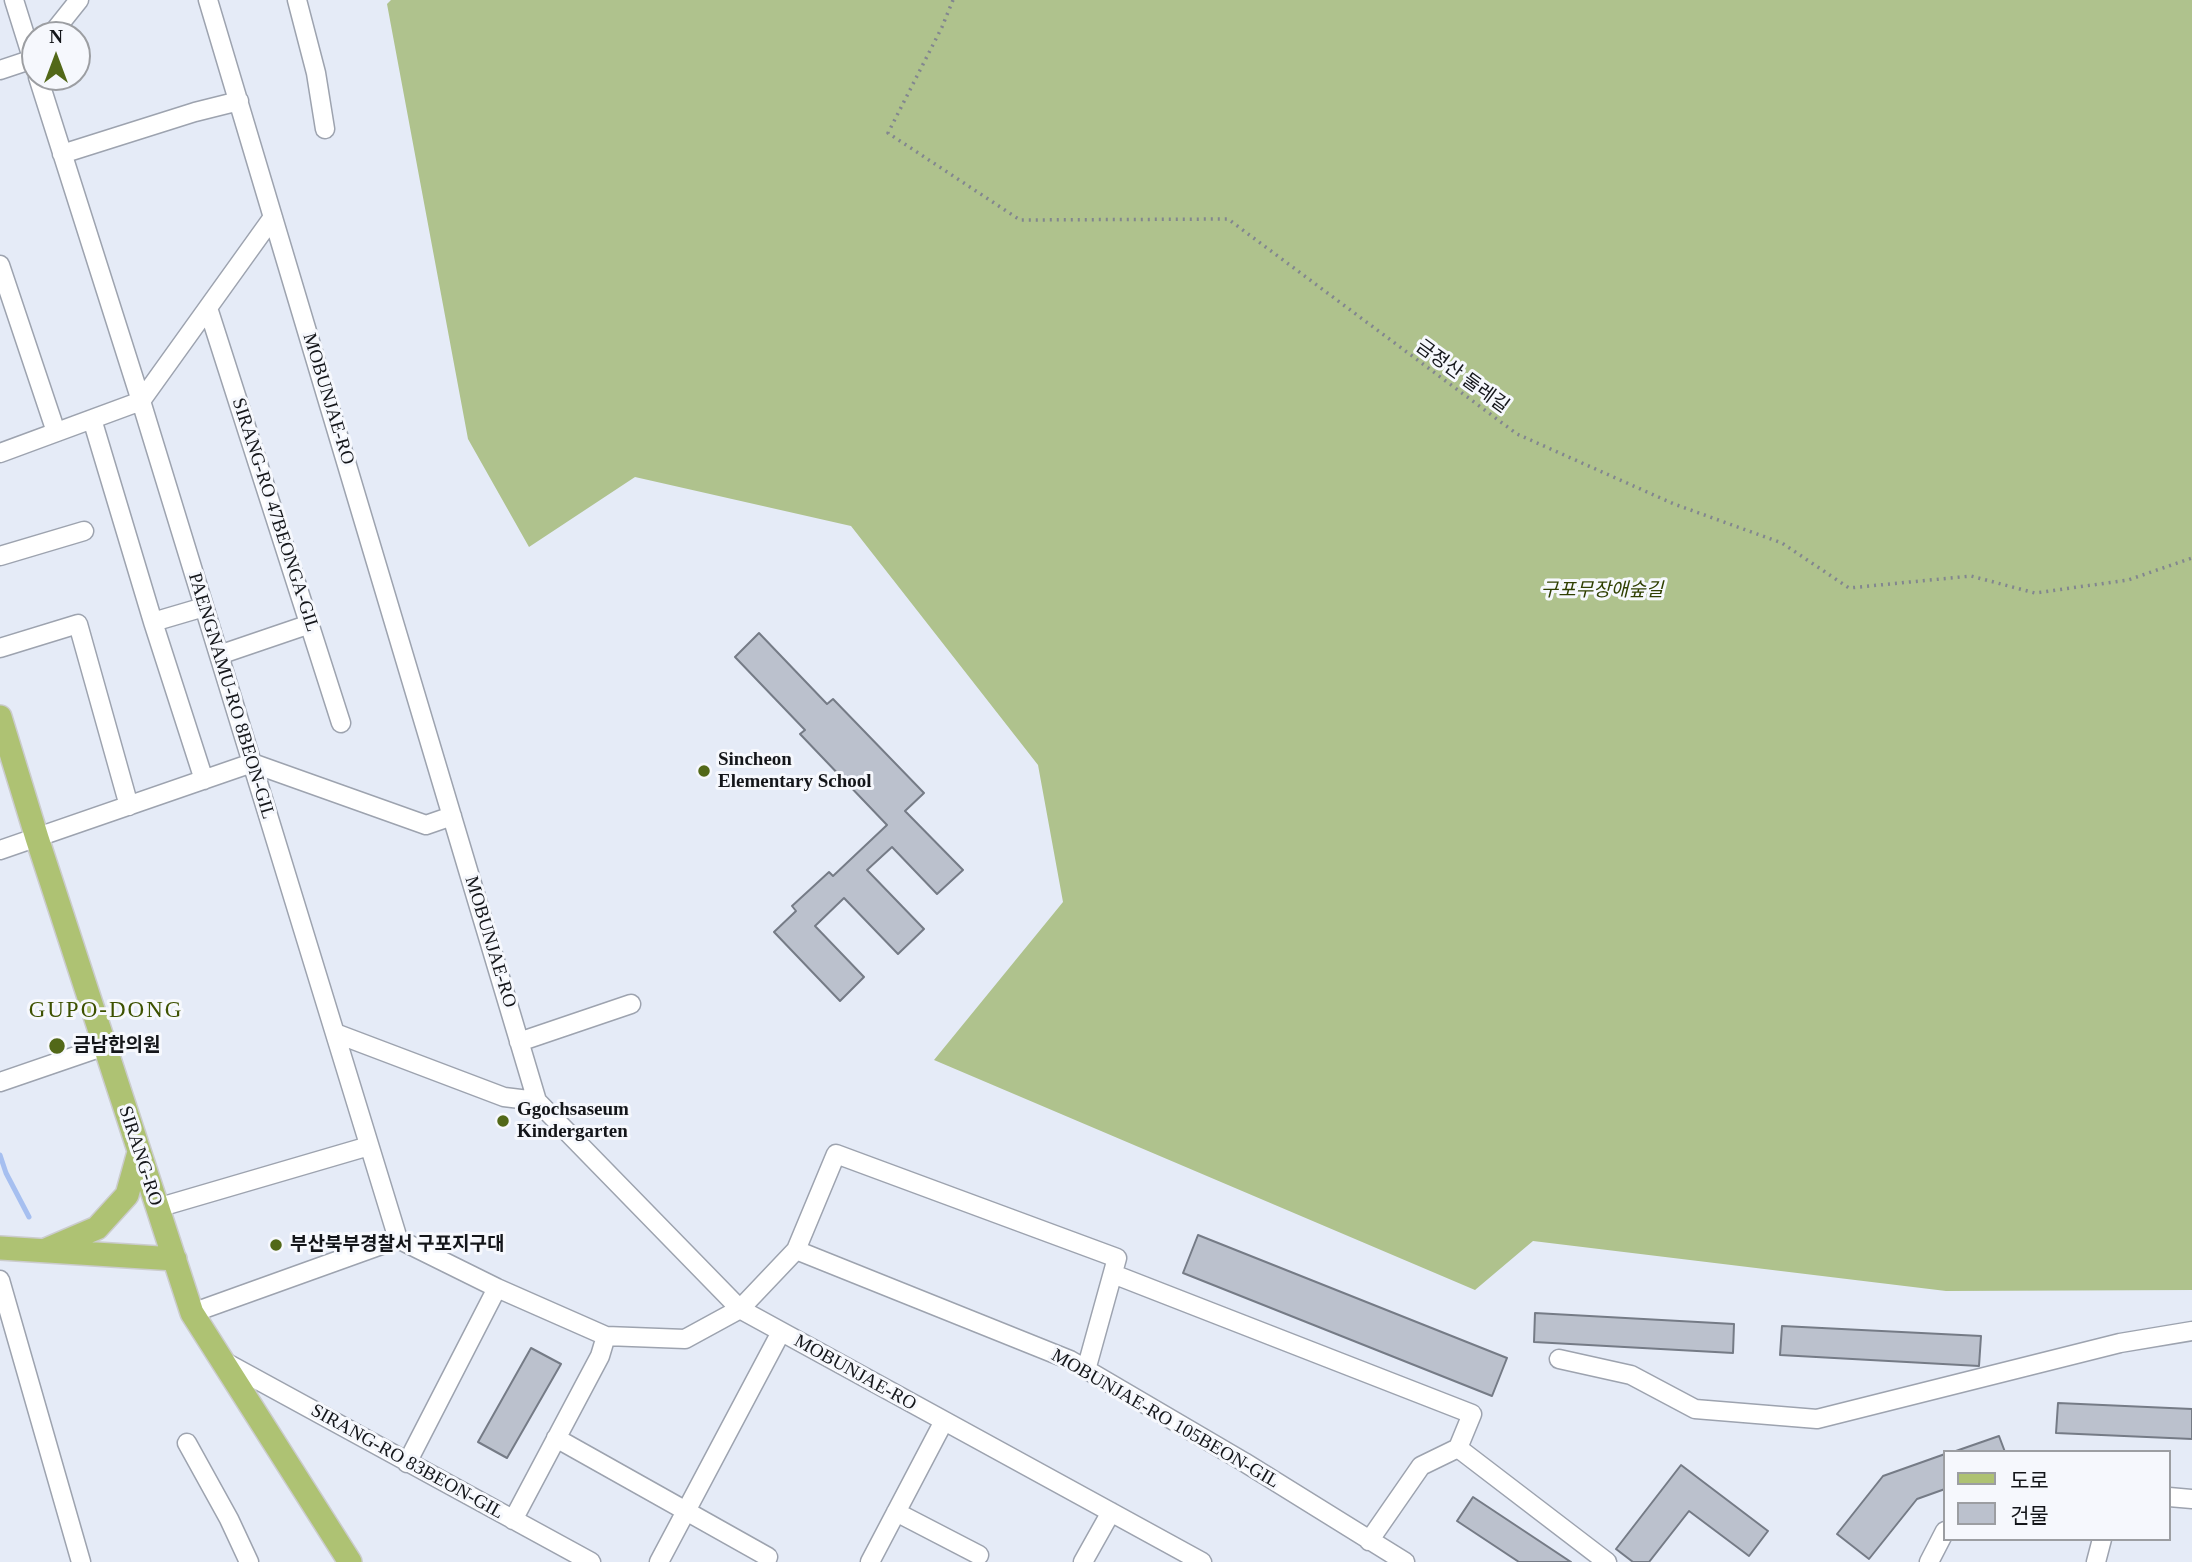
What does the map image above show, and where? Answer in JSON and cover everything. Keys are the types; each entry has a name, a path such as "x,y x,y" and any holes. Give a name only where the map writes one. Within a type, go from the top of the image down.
{"main road":[{"name":"SIRANG-RO","path":"0,717 192,1312 350,1562"},
{"path":"42,1252 97,1228 127,1195 139,1152"},
{"path":"0,1248 175,1259"}],"street":[{"path":"14,0 21,21"},
{"path":"62,21 79,0"},
{"name":"MOBUNJAE-RO","path":"208,0 537,1101 740,1310 1202,1562"},
{"path":"297,0 316,73 325,129"},
{"path":"0,71 21,64"},
{"name":"PAENGNAMU-RO 8BEON-GIL","path":"42,91 141,401 398,1239"},
{"path":"62,154 239,101"},
{"path":"0,453 141,401 273,217"},
{"path":"0,265 56,432"},
{"name":"SIRANG-RO 47BEONGA-GIL","path":"208,308 341,723"},
{"path":"92,419 204,780"},
{"path":"0,556 83,531"},
{"path":"153,622 204,607"},
{"path":"0,648 78,625 129,806"},
{"path":"219,655 310,625"},
{"path":"0,850 252,762 426,825 452,816"},
{"path":"519,1042 631,1004"},
{"path":"335,1033 504,1097 537,1101"},
{"path":"0,1082 104,1046"},
{"path":"157,1208 369,1146"},
{"path":"192,1312 398,1239 497,1288 606,1336 685,1339 740,1310 796,1250 836,1154 1117,1258 1086,1370"},
{"name":"MOBUNJAE-RO 105BEON-GIL","path":"796,1250 1070,1360 1244,1462 1405,1562"},
{"path":"1112,1273 1472,1414 1458,1448 1421,1466 1369,1541"},
{"path":"0,1280 81,1562"},
{"path":"407,1463 497,1288"},
{"path":"1559,1359 1631,1375 1695,1409 1817,1419 2120,1343 2192,1331"},
{"path":"659,1562 781,1332"},
{"path":"513,1520 600,1356 606,1336"},
{"name":"SIRANG-RO 83BEON-GIL","path":"223,1361 591,1562"},
{"path":"870,1562 944,1421"},
{"path":"556,1438 768,1557"},
{"path":"187,1443 229,1519 249,1562"},
{"path":"1458,1448 1606,1562"},
{"path":"2171,1497 2192,1499"},
{"path":"896,1511 979,1555"},
{"path":"1083,1562 1111,1512"},
{"path":"1929,1562 1944,1533"},
{"path":"2096,1562 2101,1541"}],"path":[{"name":"금정산 둘레길","path":"953,0 888,133 1020,220 1228,219 1517,434 1674,504 1782,543 1849,588 1971,576 2035,593 2129,580 2192,558"}],"green space":[{"name":"구포무장애숲길","path":"391,0 2192,0 2192,1290 1946,1291 1533,1241 1475,1290 934,1060 1063,902 1038,765 851,526 635,477 529,547 468,439 387,4"}],"building":[{"path":"759,633 827,704 833,699 924,793 905,811 963,870 937,894 892,847 867,870 924,929 898,954 844,898 815,926 864,977 840,1001 774,932 796,911 792,906 829,872 833,876 887,825 800,734 805,730 735,657"},
{"path":"1198,1235 1507,1358 1492,1396 1183,1273"},
{"path":"1535,1313 1734,1324 1733,1353 1534,1342"},
{"path":"1782,1326 1981,1336 1979,1366 1780,1355"},
{"path":"531,1348 561,1364 507,1458 478,1442"},
{"path":"2058,1403 2192,1409 2192,1439 2056,1433"},
{"path":"1999,1436 2004,1450 1959,1450"},
{"path":"1944,1454 1944,1489 1917,1499 1869,1559 1837,1534 1883,1476"},
{"path":"1681,1465 1768,1531 1749,1556 1689,1511 1649,1562 1633,1562 1616,1549"},
{"path":"1473,1497 1571,1562 1519,1562 1457,1521"}],"waterway":[{"path":"0,1155 6,1173 29,1217"}],"place":[{"name":"Sincheon Elementary School","path":"704,771"},
{"name":"금남한의원","path":"57,1046"},
{"name":"Ggochsaseum Kindergarten","path":"503,1121"},
{"name":"부산북부경찰서 구포지구대","path":"276,1245"}],"district":[{"name":"GUPO-DONG","path":"106,1011"}]}
